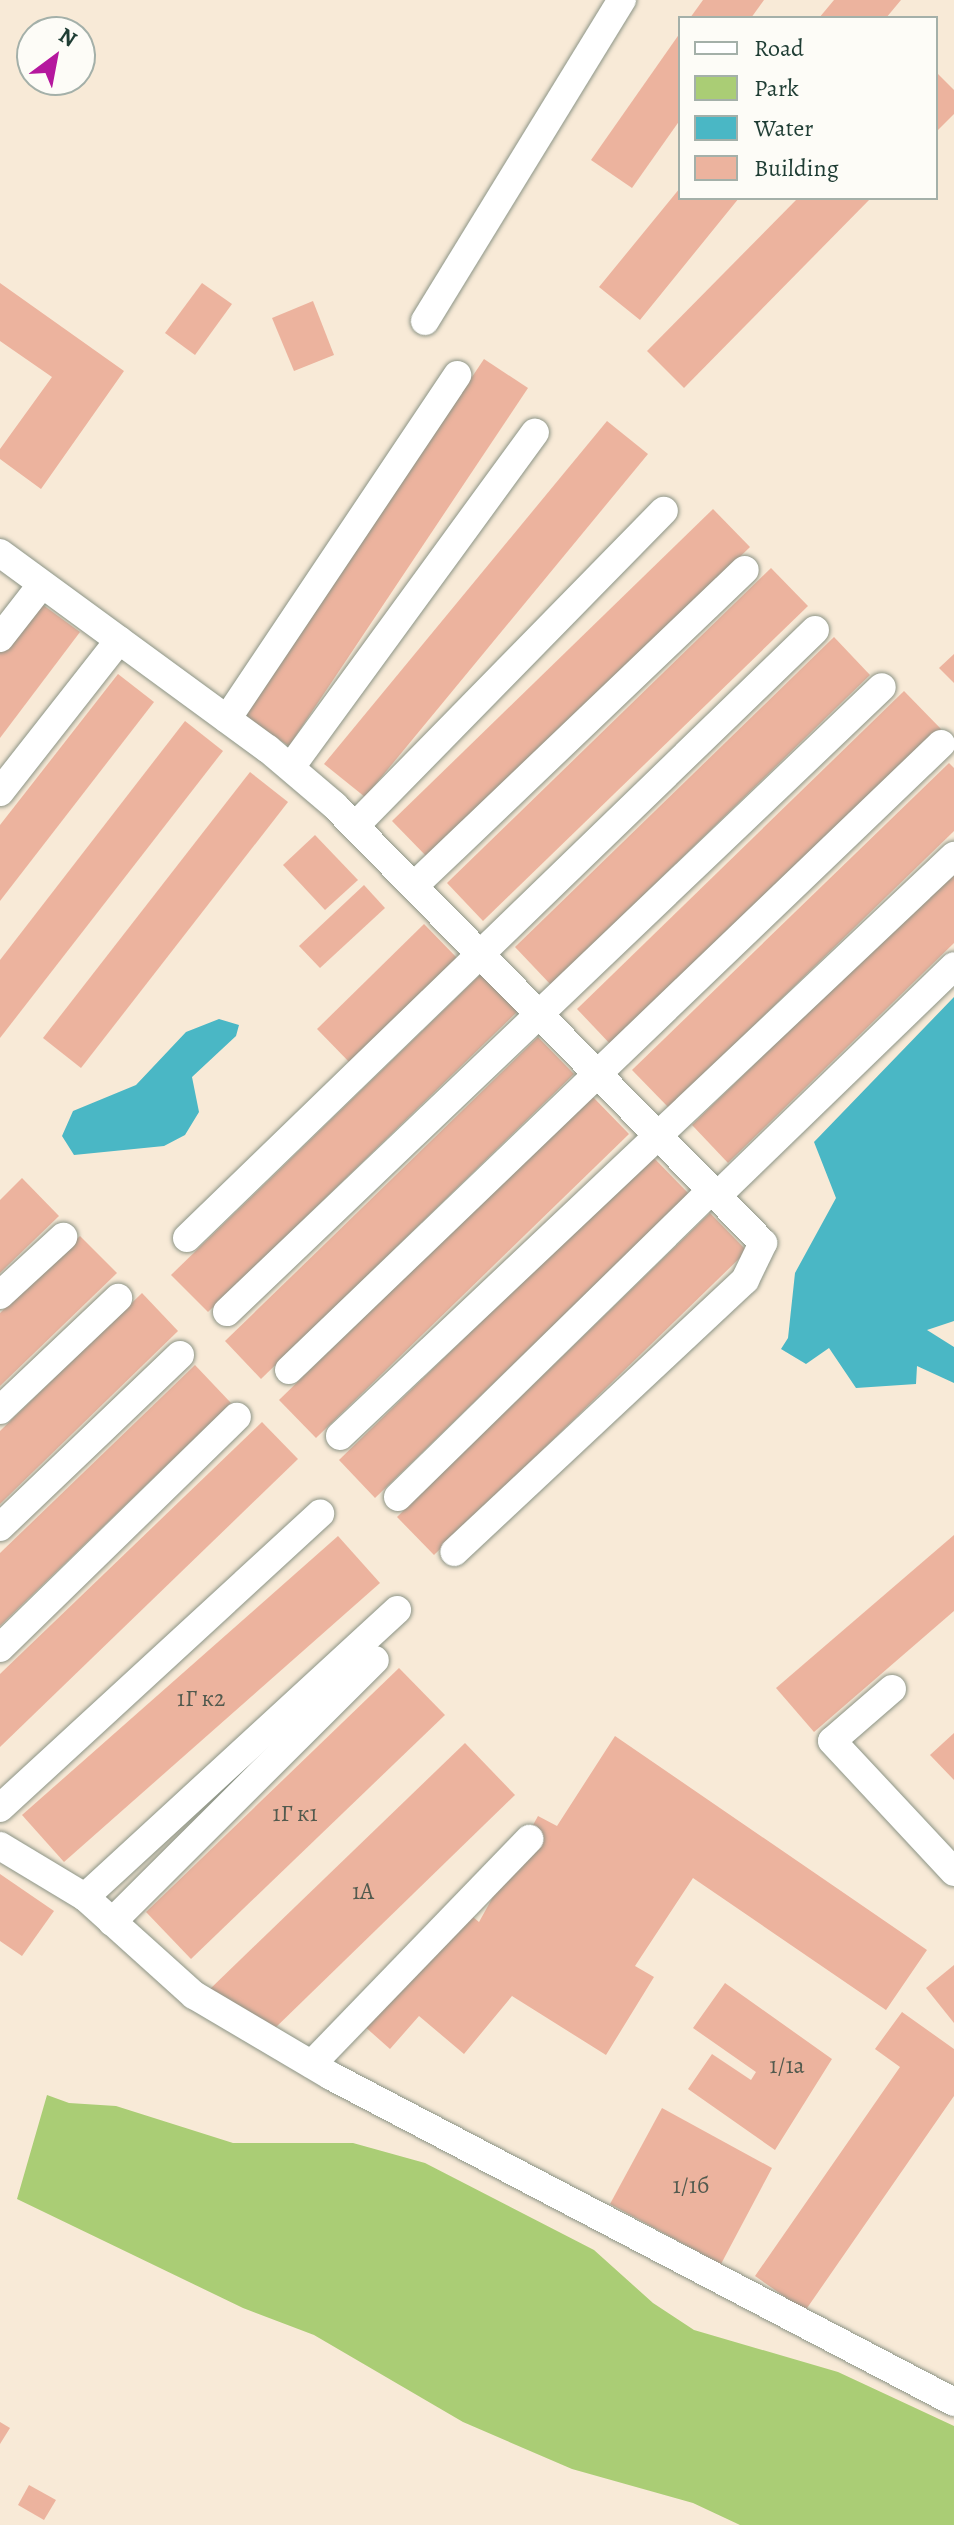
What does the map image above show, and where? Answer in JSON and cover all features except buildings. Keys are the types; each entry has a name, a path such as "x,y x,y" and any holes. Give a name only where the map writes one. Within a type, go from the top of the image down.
{"lane":[{"path":"425,321 622,0"},
{"path":"227,719 457,375"},
{"path":"291,767 535,432"},
{"path":"356,825 664,511"},
{"path":"0,553 291,767 356,825 763,1243 745,1280 454,1552"},
{"path":"415,885 745,570"},
{"path":"0,638 42,584"},
{"path":"187,1238 483,955 815,630"},
{"path":"0,792 119,640"},
{"path":"227,1312 882,687"},
{"path":"289,1370 941,744"},
{"path":"340,1436 656,1133 686,1113 954,856"},
{"path":"398,1497 954,966"},
{"path":"0,1295 63,1237"},
{"path":"0,1410 118,1298"},
{"path":"0,1527 180,1355"},
{"path":"0,1648 237,1417"},
{"path":"0,1808 320,1514"},
{"path":"85,1897 397,1610"},
{"path":"112,1922 375,1660"},
{"path":"892,1689 832,1741 954,1872"},
{"path":"312,2064 529,1839"},
{"path":"0,1846 85,1897 194,1995 312,2064 954,2402"}],"green space":[{"path":"47,2095 69,2103 116,2106 233,2143 353,2143 425,2163 594,2250 653,2303 694,2330 838,2372 954,2426 954,2525 740,2525 693,2503 572,2469 463,2422 314,2335 243,2308 17,2199"}],"water":[{"path":"954,997 954,1321 927,1330 954,1347 954,1383 917,1366 916,1384 856,1388 829,1348 806,1364 781,1349 788,1338 795,1273 836,1198 814,1142"},
{"path":"219,1019 239,1025 236,1036 192,1077 199,1112 185,1135 164,1146 74,1155 62,1136 73,1111 136,1085 186,1032"}]}
